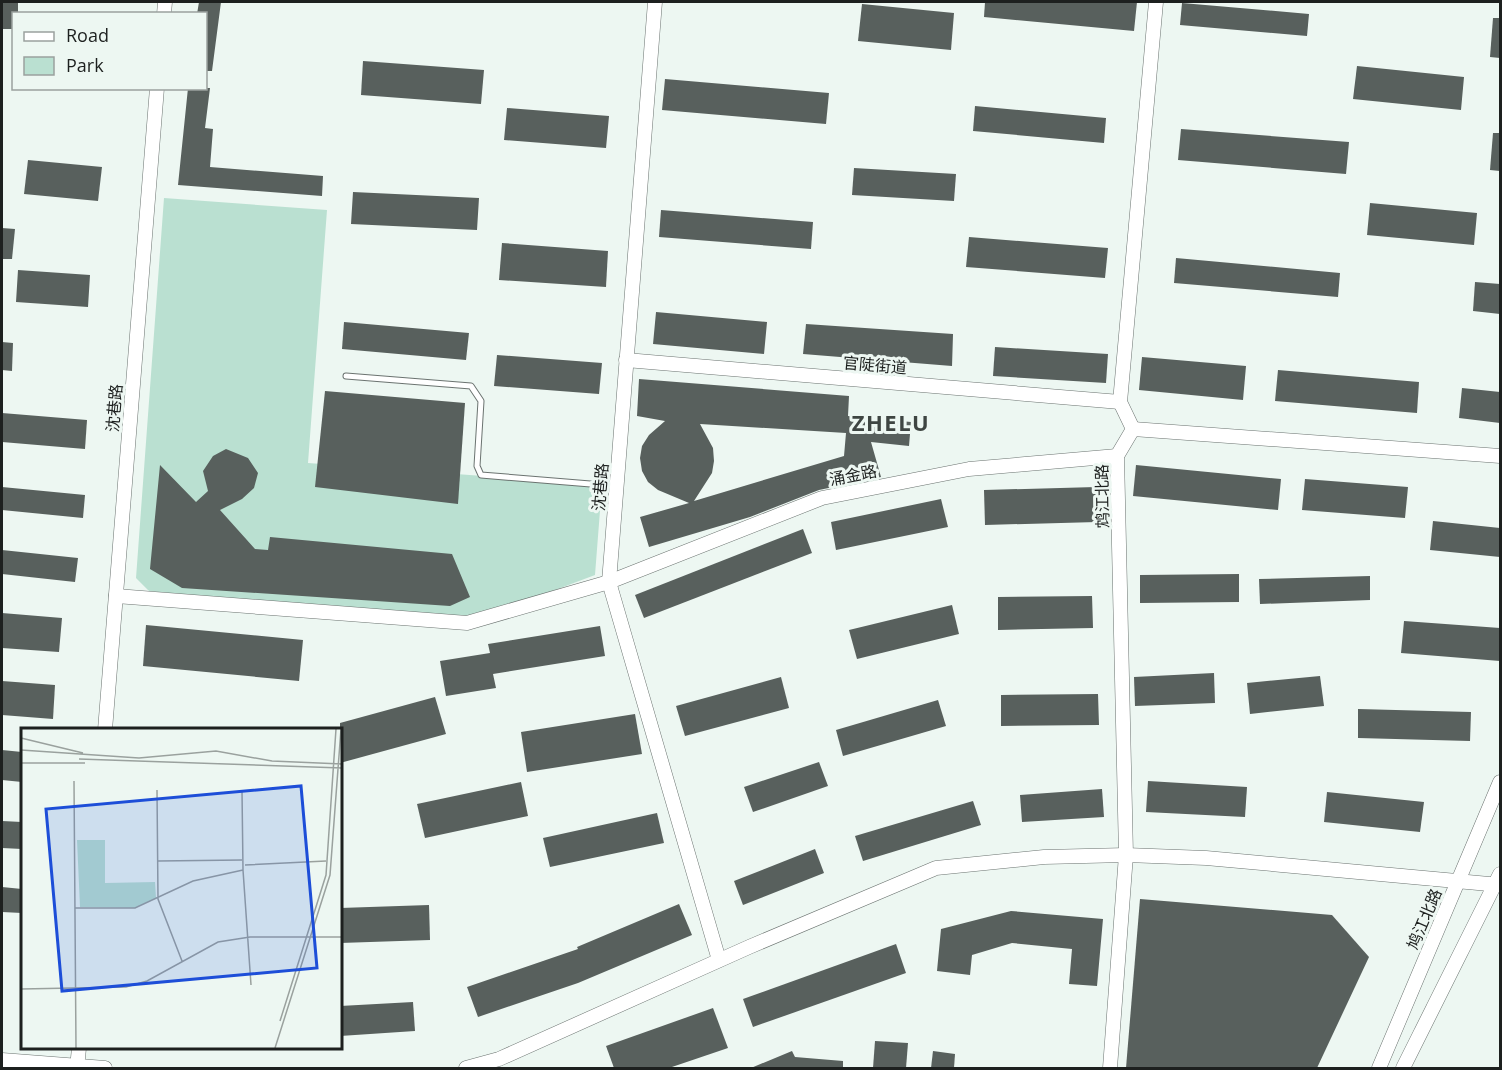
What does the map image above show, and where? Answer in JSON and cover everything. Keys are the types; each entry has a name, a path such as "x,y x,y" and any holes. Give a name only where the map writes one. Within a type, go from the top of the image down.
{"street":[{"name":"沈巷路","path":"655,2 609,582 719,960"},
{"path":"1156,2 1120,402 1133,429 1500,456"},
{"name":"沈巷路","path":"105,728 157,90"},
{"name":"官陡街道","path":"626,360 1120,402"},
{"name":"鸩江北路","path":"1110,1068 1126,855 1117,456 1133,429"},
{"name":"涌金路","path":"116,596 467,623 609,582 822,498 969,469 1117,456"},
{"name":"鸠江北路","path":"1379,1068 1500,782"},
{"path":"466,1068 499,1059 719,960 936,868 1044,857 1126,855 1206,858 1458,882 1499,882 1403,1068"},
{"path":"77,1067 79,1049"},
{"path":"2,1060 105,1068"}],"lane":[{"path":"346,376 471,386 481,400 477,466 482,475 616,486"}],"green space":[{"path":"164,198 327,210 308,463 602,485 595,575 467,623 149,591 136,578"}],"building":[{"path":"2,2 18,2 18,12 12,12 12,29 2,29"},
{"path":"199,2 221,2 212,71 207,71 207,12 197,12"},
{"path":"985,2 1137,2 1134,31 984,17"},
{"path":"1182,3 1309,14 1307,36 1180,25"},
{"path":"862,4 954,13 951,50 858,41"},
{"path":"1493,18 1500,18 1500,58 1490,57"},
{"path":"363,61 484,70 481,104 361,95"},
{"path":"1357,66 1464,77 1461,110 1353,99"},
{"path":"665,79 829,93 826,124 662,110"},
{"path":"207,88 210,88 205,128 213,129 210,167 323,176 322,196 178,185 188,90 207,90"},
{"path":"975,106 1106,118 1104,143 973,131"},
{"path":"507,108 609,116 606,148 504,140"},
{"path":"1181,129 1349,142 1346,174 1178,160"},
{"path":"1493,133 1500,133 1500,171 1490,170"},
{"path":"28,160 102,167 98,201 24,194"},
{"path":"854,168 956,174 954,201 852,195"},
{"path":"353,192 479,198 477,230 351,224"},
{"path":"1370,203 1477,213 1474,245 1367,235"},
{"path":"661,210 813,222 811,249 659,237"},
{"path":"2,228 15,229 12,259 2,259"},
{"path":"969,237 1108,248 1105,278 966,267"},
{"path":"502,243 608,251 606,287 499,280"},
{"path":"1176,258 1340,273 1338,297 1174,283"},
{"path":"18,270 90,275 88,307 16,302"},
{"path":"1475,282 1500,284 1500,314 1473,311"},
{"path":"656,312 767,322 764,354 653,344"},
{"path":"344,322 469,333 466,360 342,349"},
{"path":"806,324 953,334 952,366 803,354"},
{"path":"2,342 13,343 12,371 2,370"},
{"path":"995,347 1108,354 1106,383 993,376"},
{"path":"497,355 602,363 599,394 494,386"},
{"path":"1142,357 1246,366 1243,400 1139,390"},
{"path":"1278,370 1419,382 1417,413 1275,401"},
{"path":"639,379 849,396 848,416 911,422 909,446 871,442 881,477 819,490 750,517 649,547 640,517 689,503 658,490 648,482 642,471 640,458 642,446 649,435 665,421 637,416","holes":["700,424 846,433 844,456 694,501 712,473 714,461 713,448"]},
{"path":"1462,388 1500,392 1500,423 1459,418"},
{"path":"325,391 465,403 458,504 315,487"},
{"path":"2,413 87,420 85,449 2,442"},
{"path":"226,449 248,458 258,473 254,488 242,499 220,510 255,549 268,550 270,537 452,554 470,597 450,606 182,588 150,569 160,465 196,502 208,491 203,471 213,456"},
{"path":"1136,465 1281,479 1278,510 1133,496"},
{"path":"1305,479 1408,487 1405,518 1302,510"},
{"path":"2,487 85,495 83,518 2,510"},
{"path":"1096,487 1097,522 985,525 984,490"},
{"path":"941,499 948,527 836,550 831,522"},
{"path":"1433,521 1500,528 1500,557 1430,550"},
{"path":"803,529 812,553 644,618 635,595"},
{"path":"2,550 78,558 75,582 2,574"},
{"path":"1239,574 1239,602 1140,603 1140,575"},
{"path":"1370,576 1370,600 1260,604 1259,579"},
{"path":"1092,596 1093,628 998,630 998,597"},
{"path":"952,605 959,634 857,659 849,630"},
{"path":"2,613 62,618 59,652 2,648"},
{"path":"1404,621 1500,628 1500,661 1401,653"},
{"path":"146,625 303,640 299,681 143,666"},
{"path":"600,626 605,656 493,674 496,688 446,696 440,661 490,653 488,644"},
{"path":"1214,673 1215,703 1135,706 1134,677"},
{"path":"1320,676 1324,706 1250,714 1247,683"},
{"path":"781,677 789,708 685,736 676,706"},
{"path":"2,681 55,685 53,719 2,715"},
{"path":"1098,694 1099,725 1001,726 1001,695"},
{"path":"435,697 446,734 342,762 340,723"},
{"path":"938,700 946,726 843,756 836,730"},
{"path":"1358,709 1471,712 1470,741 1358,738"},
{"path":"635,714 642,754 527,772 521,732"},
{"path":"2,750 21,752 21,782 2,780"},
{"path":"819,762 828,786 753,812 744,787"},
{"path":"1148,781 1247,787 1245,817 1146,812"},
{"path":"521,782 528,816 425,838 417,804"},
{"path":"1102,789 1104,817 1022,822 1020,795"},
{"path":"1327,792 1424,802 1420,832 1324,822"},
{"path":"973,801 981,825 863,861 855,836"},
{"path":"657,813 664,843 550,867 543,838"},
{"path":"2,821 21,822 21,849 2,848"},
{"path":"815,849 824,873 743,905 734,881"},
{"path":"2,887 21,889 21,913 2,912"},
{"path":"1140,899 1332,915 1369,957 1317,1068 1126,1068"},
{"path":"679,904 692,935 578,983 478,1017 467,987 578,949 577,947"},
{"path":"429,905 430,940 342,943 342,908"},
{"path":"1011,911 1103,919 1097,986 1069,984 1072,949 1012,943 972,955 970,975 937,971 941,929"},
{"path":"896,944 906,973 753,1027 743,999"},
{"path":"413,1002 415,1031 342,1036 342,1006"},
{"path":"713,1008 728,1048 669,1068 614,1068 606,1046"},
{"path":"875,1041 908,1043 906,1068 873,1068"},
{"path":"792,1051 795,1057 843,1061 843,1068 751,1068"},
{"path":"933,1051 955,1054 954,1068 931,1068"}],"district":[{"name":"ZHELU","path":"891,422"}]}
